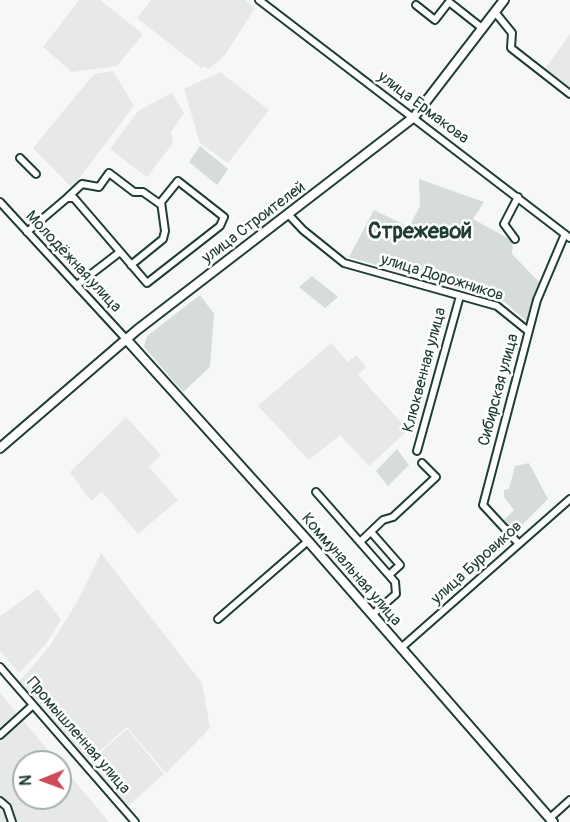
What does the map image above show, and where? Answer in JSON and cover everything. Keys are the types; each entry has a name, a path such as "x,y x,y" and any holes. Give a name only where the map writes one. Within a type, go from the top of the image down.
{"main road":[{"name":"улица Строителей","path":"0,448 126,339 414,117 504,0"},
{"name":"Коммунальная улица","path":"126,339 309,541 551,820"}],"street":[{"name":"улица Ермакова","path":"259,0 267,2 567,236"},
{"path":"416,5 435,20 449,2 482,28"},
{"path":"495,12 512,33 511,48 570,94"},
{"path":"20,158 36,174"},
{"path":"27,232 82,184 99,187 109,173 134,192 143,192 160,204 165,231 163,239 131,265"},
{"path":"66,198 74,198 147,286 220,226 224,217 178,181 160,204"},
{"path":"515,239 504,224 518,197"},
{"name":"Молодёжная улица","path":"0,202 126,339"},
{"name":"улица Дорожников","path":"288,214 303,230 344,263 497,306 528,331"},
{"name":"Сибирская улица","path":"519,543 483,505 543,282 567,236"},
{"path":"76,285 120,252"},
{"name":"Клюквенная улица","path":"417,452 460,296"},
{"path":"360,542 383,520 393,517 436,477 422,462"},
{"path":"316,492 395,582 396,594 372,615"},
{"name":"улица Буровиков","path":"401,648 570,499"},
{"path":"371,532 400,566 389,575"},
{"path":"218,618 309,541"},
{"name":"Промышленная улица","path":"0,667 135,822"},
{"path":"0,735 33,705"},
{"path":"0,801 7,807 12,822"},
{"path":"551,820 570,801"}],"shaded area":[{"path":"79,0 100,0 143,34 117,66 72,72 43,47"},
{"path":"151,0 245,0 255,8 225,55 209,69 204,66 201,68 137,18"},
{"path":"570,34 570,88 545,69"},
{"path":"113,71 134,106 72,188 33,148 94,74"},
{"path":"220,72 269,110 228,163 200,143 184,89"},
{"path":"172,93 184,113 171,132 173,143 147,177 110,149 138,111"},
{"path":"200,146 228,169 217,185 189,162"},
{"path":"419,179 484,202 473,219 513,241 512,254 540,283 527,322 505,302 349,257 374,210 409,227 420,206"},
{"path":"312,276 338,297 325,308 299,287"},
{"path":"200,295 214,314 210,367 183,392 144,347 147,336"},
{"path":"331,343 348,362 356,355 366,367 358,375 408,430 369,466 340,435 309,460 258,406"},
{"path":"126,417 161,455 149,467 178,500 138,534 102,492 91,501 70,472"},
{"path":"397,449 409,465 388,486 376,471"},
{"path":"529,463 548,499 513,534 503,521 514,510 504,497 504,490 509,489 515,466"},
{"path":"101,553 202,683 210,728 166,773 127,727 87,762 18,683 49,647 77,602"},
{"path":"38,589 61,620 45,645 19,673 0,651 0,616"},
{"path":"0,693 48,750 12,750 12,810 72,810 72,778 109,822 0,822"},
{"path":"127,729 164,774 126,808 88,764"}],"district":[{"name":"Стрежевой","path":"420,232"}]}
